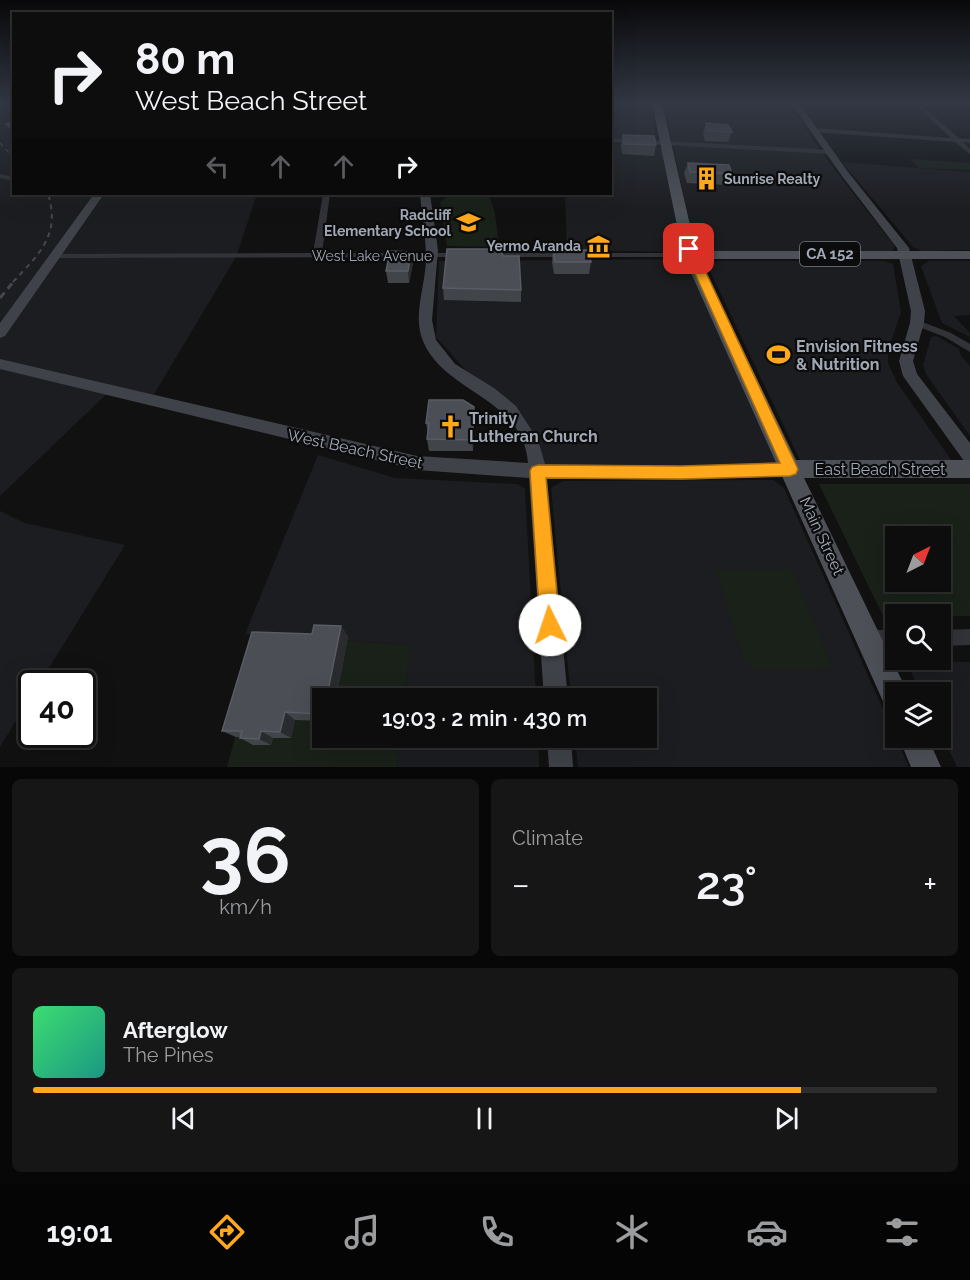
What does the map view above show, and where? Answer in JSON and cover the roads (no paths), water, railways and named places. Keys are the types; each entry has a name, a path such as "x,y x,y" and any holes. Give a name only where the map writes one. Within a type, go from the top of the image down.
{"main road":[{"name":"Main Street","path":"664,139 690,255 889,682"},
{"name":"CA 152","path":"690,255 970,255"},
{"name":"East Beach Street","path":"790,469 970,469"},
{"path":"917,748 926,767"}],"street":[{"path":"820,139 901,244 918,311 917,323 906,361 910,376 970,456"},
{"path":"956,139 970,152"},
{"path":"612,140 829,152"},
{"path":"0,333 94,195"},
{"path":"317,256 326,195"},
{"path":"425,195 432,255 425,320 430,341 448,366 499,400 511,411 531,442 538,471 555,688"},
{"name":"West Lake Avenue","path":"54,256 468,255"},
{"path":"480,255 690,255"},
{"path":"917,323 948,335 970,349"},
{"name":"West Beach Street","path":"4,366 399,460 434,465 538,471 681,473 790,469"},
{"path":"951,638 970,637"},
{"path":"868,638 885,638"},
{"path":"560,748 561,767"}],"railway":[{"path":"0,143 12,156"},
{"path":"13,282 45,243 52,221 48,195"},
{"path":"0,298 14,281"}],"place":[{"name":"Sunrise Realty","path":"706,179"},
{"name":"Radcliff Elementary School","path":"469,223"},
{"name":"Yermo Aranda","path":"599,246"},
{"name":"Envision Fitness & Nutrition","path":"778,355"},
{"name":"Trinity Lutheran Church","path":"451,427"}]}
